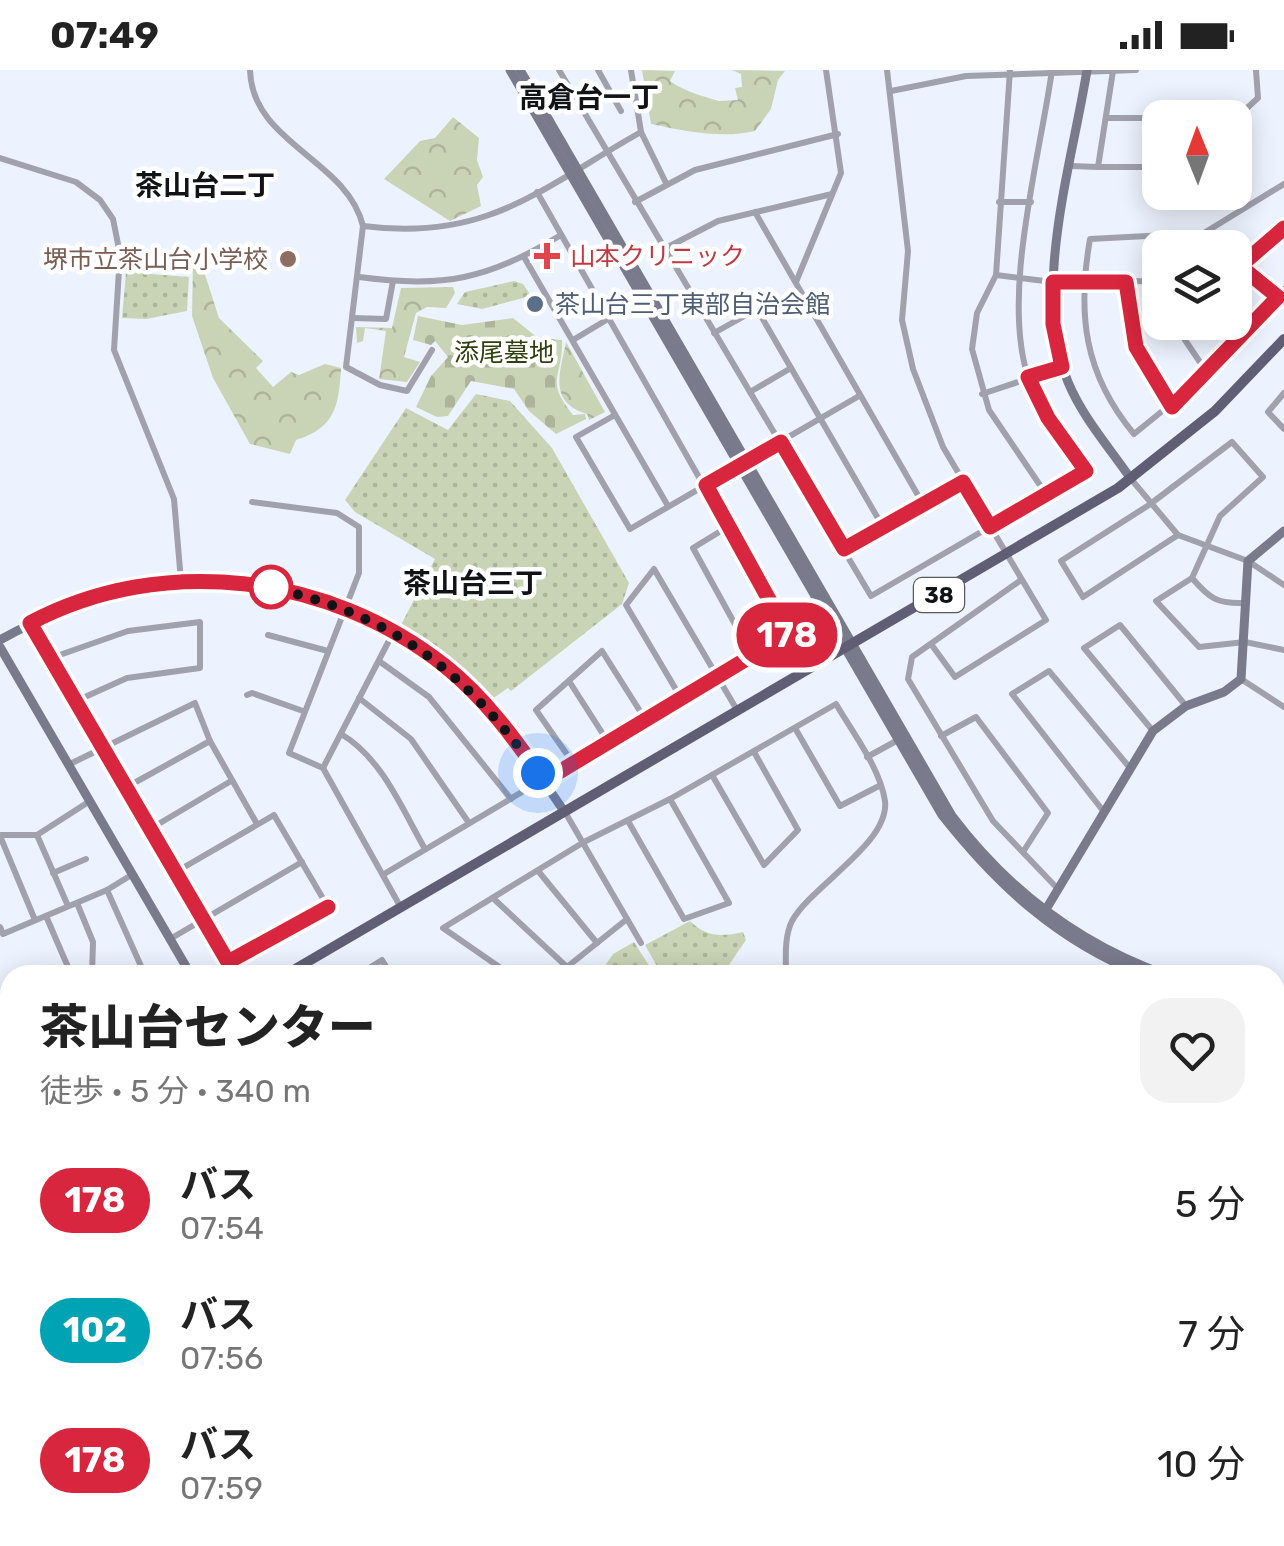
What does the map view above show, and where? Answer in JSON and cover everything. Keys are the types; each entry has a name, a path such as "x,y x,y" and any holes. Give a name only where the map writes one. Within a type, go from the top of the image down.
{"main road":[{"name":"38","path":"301,965 1008,555 1130,479 1216,410 1284,339"}],"street":[{"path":"250,70 256,100 269,122 347,188 364,226 346,367 380,386 407,390 432,350"},
{"path":"510,70 952,816 1006,880 1042,915 1141,965"},
{"path":"520,70 573,171"},
{"path":"559,70 871,596 1086,471 1048,418 1028,377 1021,327 1030,202 1052,72"},
{"path":"598,70 621,111"},
{"path":"631,70 641,132 666,183"},
{"path":"795,283 841,173 826,70"},
{"path":"887,70 908,251 904,333 934,431 1046,620 956,677 932,644"},
{"path":"890,90 1010,72 1136,70"},
{"path":"1252,103 1258,98 1256,70"},
{"path":"1087,71 1053,282 1053,324 1062,367 1083,412 1149,505 1178,535 1248,561 1284,584"},
{"path":"1098,167 1113,71"},
{"path":"1010,72 996,275 971,331 982,394 1001,434 1046,494"},
{"path":"1106,118 1142,118"},
{"path":"364,226 405,231 450,229 501,212 641,132"},
{"path":"635,202 695,170 838,134"},
{"path":"0,158 76,182 100,200 113,219 120,254 114,350 169,485 178,522 181,580"},
{"path":"1071,166 1142,167"},
{"path":"1284,184 1204,233 1090,239 1082,283 1086,346 1104,393 1118,415 1139,434 1208,374 1281,300 1284,289"},
{"path":"384,874 785,638 788,628 536,192"},
{"path":"664,249 718,221 832,194"},
{"path":"999,202 1030,202"},
{"path":"755,212 923,504"},
{"path":"1252,256 1284,228"},
{"path":"359,277 394,282 459,281 524,257 561,234"},
{"path":"524,257 668,506"},
{"path":"996,275 1053,282 1142,282"},
{"path":"1252,278 1281,300"},
{"path":"353,318 388,318 394,282"},
{"path":"1126,282 1136,347 1172,407"},
{"path":"714,333 757,309 883,528"},
{"path":"572,340 608,319"},
{"path":"1185,340 1208,374"},
{"path":"982,394 1062,367"},
{"path":"750,392 791,368"},
{"path":"1284,393 1268,412 1284,429"},
{"path":"614,416 576,437 630,529 860,396"},
{"path":"1178,535 1083,596 1061,561 1149,505 1232,442 1263,478 1220,516 1192,578 1156,601 1198,647 1245,642 1284,650"},
{"path":"844,549 963,482"},
{"path":"252,502 337,513 357,524 359,572 289,752 324,768 401,908"},
{"path":"729,526 693,548 754,656"},
{"path":"1042,915 1153,731 1186,706 1224,692 1240,679 1248,561 1284,532"},
{"path":"681,698 626,605 654,570 738,711"},
{"path":"1192,578 1208,598 1222,604 1244,603"},
{"path":"185,965 0,643 30,623 83,600 181,580 258,585 346,608 394,632 470,688 544,781 642,943"},
{"path":"1022,580 912,657 906,668 908,679 940,736 992,820 1058,888"},
{"path":"51,658 128,631 200,622 200,668 127,678 76,700"},
{"path":"30,623 76,700 125,788 150,829 174,873 202,921 228,962 328,907 274,815 174,873"},
{"path":"1153,731 1084,648 1120,625 1186,706"},
{"path":"324,768 394,632"},
{"path":"268,635 328,651"},
{"path":"849,646 898,740 942,814 970,850 1006,891 1118,965"},
{"path":"573,763 536,710 602,651 645,719"},
{"path":"379,661 429,697 511,800"},
{"path":"1104,812 1012,694 1049,670 1130,768"},
{"path":"1240,679 1284,708"},
{"path":"569,681 608,742"},
{"path":"247,695 252,693 303,711"},
{"path":"359,698 411,739 468,824"},
{"path":"70,764 195,703 210,741 258,824"},
{"path":"497,965 443,928 495,900 584,842 670,800 836,704 867,757 886,806 880,828 792,921 786,965"},
{"path":"940,736 976,717 1048,813 1023,852"},
{"path":"795,728 840,806 879,786"},
{"path":"341,734 360,745 373,762 425,849"},
{"path":"867,757 898,740"},
{"path":"125,788 210,741"},
{"path":"712,775 764,865 798,830 754,752"},
{"path":"150,829 231,781"},
{"path":"628,821 684,919 729,904 670,800"},
{"path":"35,920 0,835 36,834 90,801"},
{"path":"36,834 68,906"},
{"path":"53,873 86,860"},
{"path":"170,940 302,862"},
{"path":"539,872 598,943"},
{"path":"0,926 3,934 107,890 132,874"},
{"path":"107,890 141,965"},
{"path":"495,900 565,965"},
{"path":"77,902 93,942 92,965"},
{"path":"46,916 67,965"},
{"path":"570,965 628,919"}],"green space":[{"path":"642,70 675,71 670,81 719,101 738,100 735,88 742,87 741,74 732,70 785,71 778,80 771,109 755,131 716,134 651,124"},
{"path":"453,117 479,138 477,160 483,177 477,185 481,206 450,221 384,179 420,141 435,138"},
{"path":"199,256 219,318 263,361 256,368 273,387 291,372 299,375 325,364 341,368 339,394 332,414 319,429 296,440 290,454 250,444 213,378 192,316 193,258"},
{"path":"126,272 189,277 187,311 146,319 122,318"},
{"path":"514,281 523,284 531,296 482,309 457,304 465,292"},
{"path":"453,287 455,293 446,308 427,307 416,313 404,357 420,362 407,382 379,379 386,331 365,328 363,341 357,343 356,327 392,328 401,288"},
{"name":"添尾墓地","path":"418,316 462,325 513,318 538,338 562,340 559,394 573,415 585,414 586,419 556,434 529,411 514,389 471,381 448,416 437,417 416,407 431,376 448,357 435,341 431,345 413,340"},
{"path":"566,342 605,412 589,420 562,394 560,375"},
{"path":"476,394 510,401 552,448 629,583 622,604 511,691 508,688 492,699 436,649 401,625 435,559 355,512 345,500 406,408 448,430"},
{"path":"690,921 714,934 743,932 746,940 729,965 656,965 645,945"},
{"path":"634,942 649,965 606,965 613,954"}],"bus line":[{"name":"178","path":"328,907 228,962 30,623 83,600 126,588 181,580 291,591 346,608 426,652 490,709 544,781 788,634 706,485 781,442 844,549 963,482 990,527 1086,471 1048,418 1028,377 1062,367 1053,324 1053,282 1126,282 1136,347 1172,407 1208,374 1278,297 1240,266 1284,228"}],"place":[{"name":"山本クリニック","path":"547,256"},
{"name":"堺市立茶山台小学校","path":"288,259"},
{"name":"茶山台三丁東部自治会館","path":"535,304"}],"district":[{"name":"高倉台一丁","path":"589,97"},
{"name":"茶山台二丁","path":"205,185"},
{"name":"茶山台三丁","path":"473,583"}],"route":[{"path":"271,587 258,585 346,608 426,652 490,709 538,773"}]}
